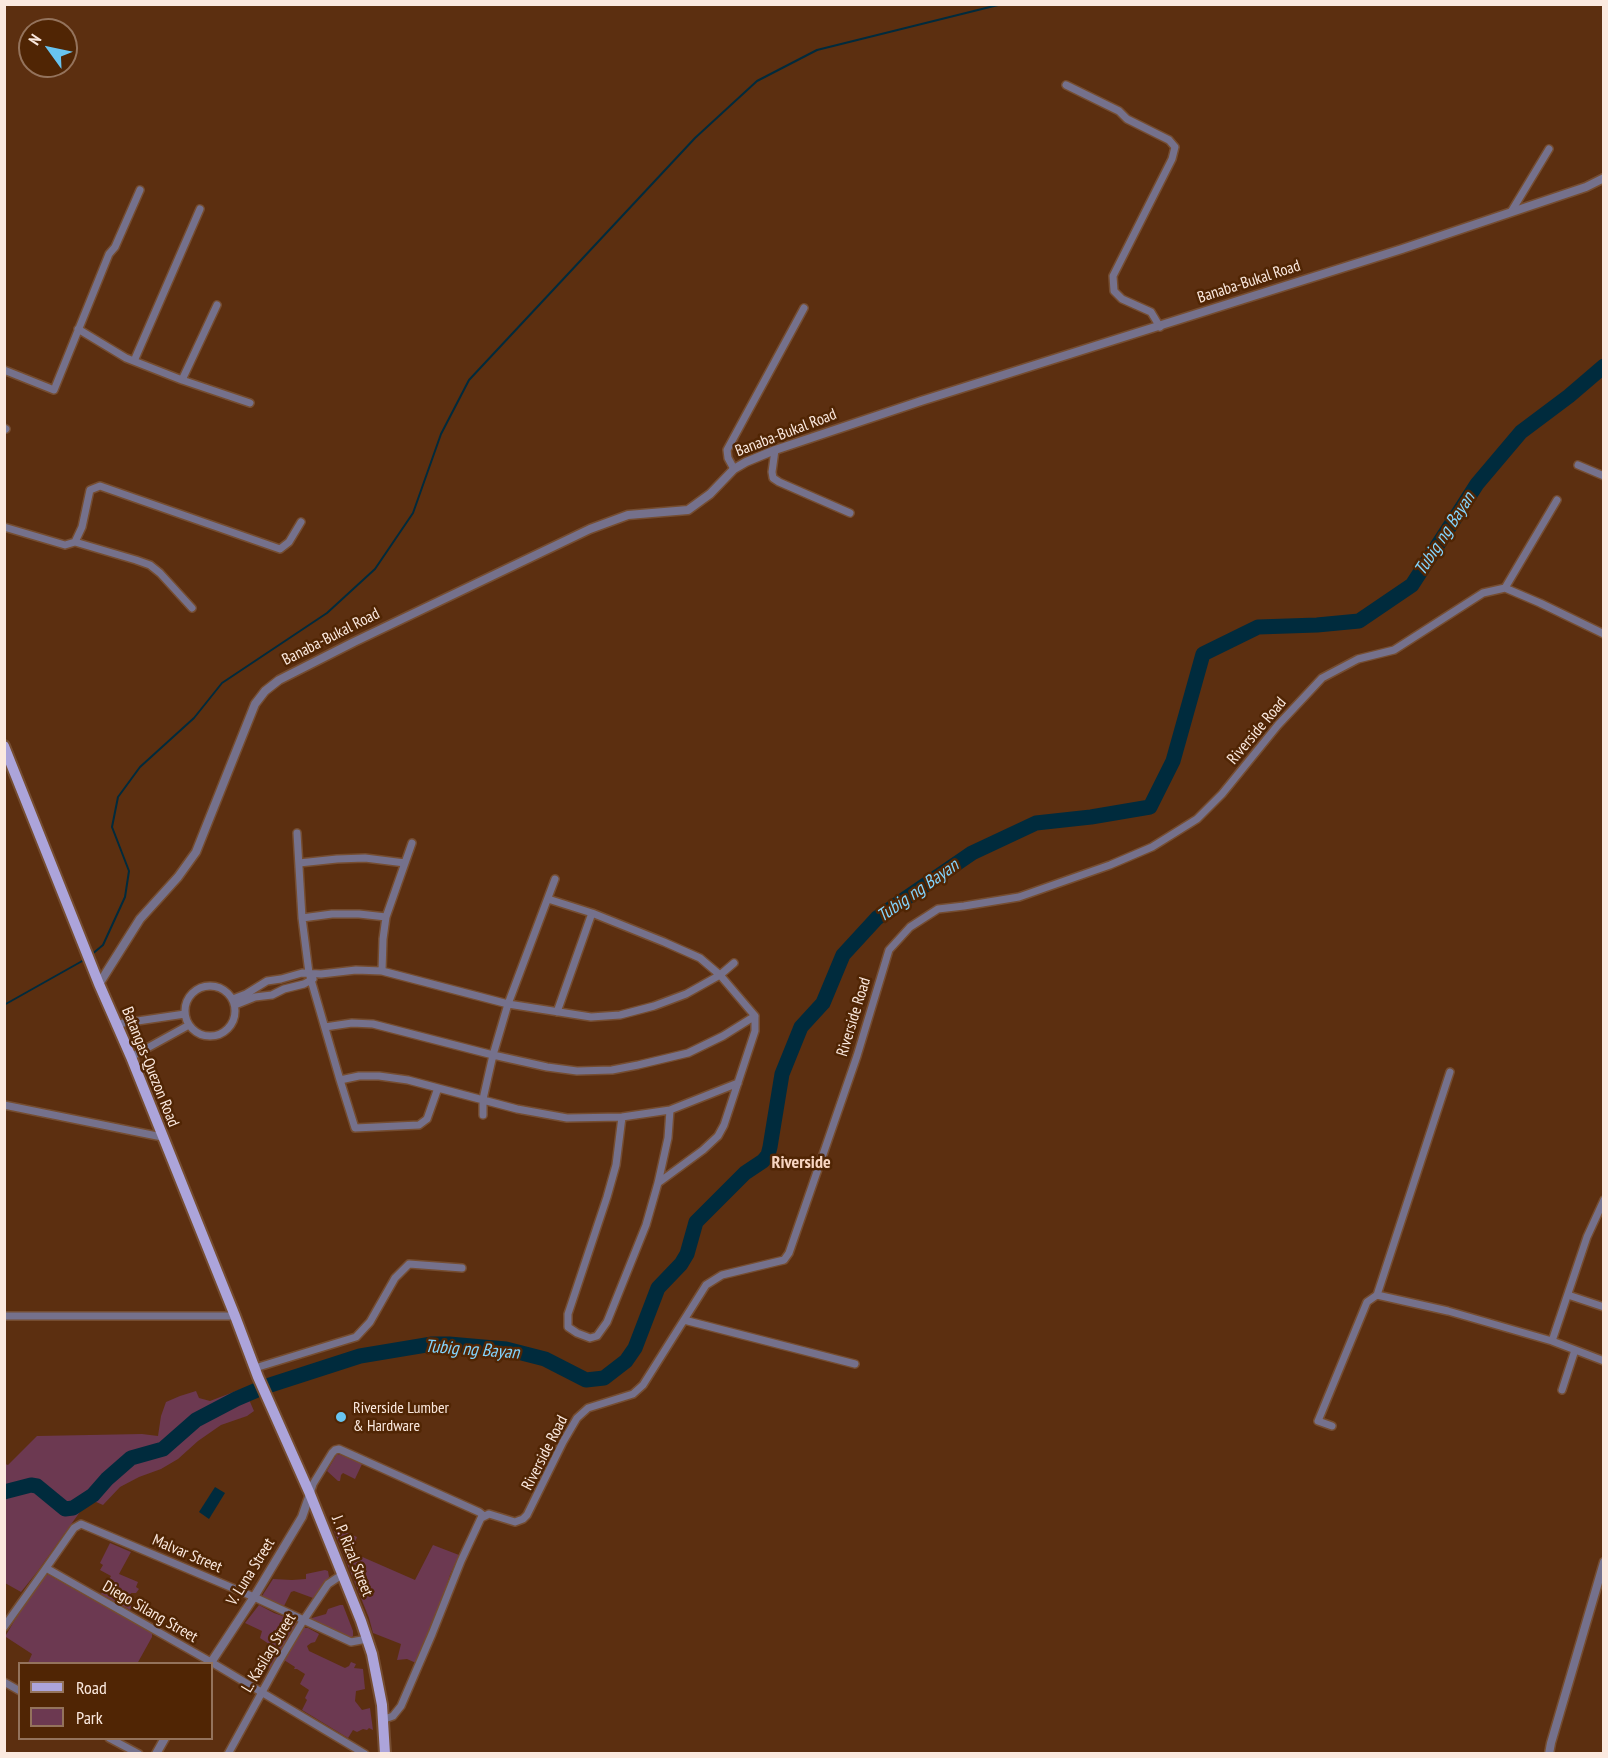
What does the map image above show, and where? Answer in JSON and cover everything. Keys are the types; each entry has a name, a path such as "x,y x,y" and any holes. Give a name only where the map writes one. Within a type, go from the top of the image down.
{"main road":[{"name":"Batangas-Quezon Road","path":"4,746 9,771 131,1057 270,1405"},
{"name":"J. P. Rizal Street","path":"270,1405 281,1426 341,1575 376,1671 382,1705 385,1754"}],"street":[{"path":"1066,85 1119,111 1127,119 1169,140 1175,147 1172,159 1113,276 1114,291 1122,298 1151,312 1160,327"},
{"path":"1511,212 1549,149"},
{"name":"Banaba-Bukal Road","path":"99,984 140,920 178,877 195,852 255,704 265,691 279,680 590,529 628,514 688,510 710,494 734,469 775,450 1511,212 1586,187 1604,178"},
{"path":"4,370 54,390 109,254 115,247 140,189"},
{"path":"134,361 200,209"},
{"path":"182,380 217,305"},
{"path":"734,469 728,458 727,450 804,308"},
{"path":"78,329 126,358 182,380 250,402"},
{"path":"775,450 773,478 850,513"},
{"path":"1578,465 1604,476"},
{"path":"75,542 82,527 90,490 100,486 280,549 289,542 301,522"},
{"path":"1557,500 1505,588 1604,634"},
{"path":"4,527 65,545 75,542 150,566 160,573 192,608"},
{"name":"Riverside Road","path":"484,1516 492,1515 515,1522 523,1520 577,1418 588,1408 633,1394 643,1385 706,1285 722,1275 784,1260 789,1253 890,950 910,927 938,909 1019,897 1110,866 1152,847 1197,819 1222,794 1278,725 1322,678 1358,659 1394,650 1483,593 1505,588"},
{"path":"297,833 302,918 310,977 355,1128 419,1125 427,1119 438,1088"},
{"path":"382,970 386,917 412,843"},
{"path":"299,863 365,858 405,863"},
{"path":"483,1115 483,1100 493,1055 508,1004 555,879"},
{"path":"548,898 592,913 700,958 720,975 755,1016 754,1031 738,1083 718,1136 658,1183"},
{"path":"557,1012 592,913"},
{"path":"302,918 341,914 386,917"},
{"path":"234,1002 267,981 298,974 310,977 356,970 382,970 508,1004 591,1017 620,1015 686,994 720,975 734,963"},
{"path":"234,1002 267,996 302,985 310,977"},
{"path":"281,979 284,989"},
{"path":"204,986 218,986 225,989 234,1002 235,1017 232,1025 219,1035 202,1035 189,1025 185,1007 191,994 204,986"},
{"path":"117,1024 185,1014"},
{"path":"325,1026 352,1023 373,1024 493,1055 576,1071 612,1070 688,1053 723,1036 755,1016"},
{"path":"131,1057 189,1025"},
{"path":"1332,1426 1318,1421 1367,1302 1377,1295 1450,1072"},
{"path":"340,1080 358,1076 380,1076 408,1080 517,1109 567,1118 622,1117 670,1110 738,1083"},
{"path":"4,1105 162,1137"},
{"path":"622,1117 616,1165 568,1314 568,1327 590,1338 597,1336 607,1322 646,1225 668,1138 670,1110"},
{"path":"1552,1341 1587,1237 1604,1200"},
{"path":"257,1373 356,1337 370,1322 395,1278 409,1264 462,1269"},
{"path":"1377,1295 1448,1311 1552,1341 1604,1361"},
{"path":"1568,1295 1604,1307"},
{"path":"4,1316 235,1316"},
{"path":"684,1320 855,1364"},
{"path":"1562,1390 1575,1350"},
{"path":"309,1497 313,1484 332,1453 337,1449 447,1497 484,1516 477,1523 401,1706 393,1716 382,1720"},
{"name":"V. Luna Street","path":"212,1662 302,1517 309,1497"},
{"name":"Malvar Street","path":"46,1568 74,1528 81,1524 254,1597 351,1642 365,1640"},
{"path":"1549,1754 1604,1562"},
{"path":"4,1627 46,1568"},
{"name":"Diego Silang Street","path":"46,1568 209,1662"},
{"name":"L. Kasilag Street","path":"228,1754 303,1621 324,1589 341,1575"},
{"name":"Diego Silang Street","path":"213,1664 364,1754"},
{"path":"4,1682 18,1690"},
{"path":"113,1740 139,1754"},
{"path":"156,1754 164,1740"}],"green space":[{"path":"244,1388 254,1411 247,1416 221,1425 178,1459 161,1469 120,1487 103,1505 94,1501 92,1504 87,1502 21,1592 5,1583 5,1464 8,1465 37,1436 142,1434 158,1436 166,1402 196,1391 199,1398 210,1401"},
{"path":"337,1454 362,1464 355,1479 343,1473 338,1481 327,1471"},
{"path":"338,1529 357,1537 351,1552 415,1580 433,1545 459,1555 416,1663 407,1659 397,1660 401,1644 373,1633 334,1531"},
{"path":"110,1543 131,1552 119,1574 138,1582 136,1587 139,1589 136,1593 131,1593 127,1602 132,1605 130,1610 101,1594 111,1576 100,1570 103,1565 100,1563"},
{"path":"328,1571 329,1577 313,1598 294,1591 291,1592 284,1606 262,1596 273,1579 306,1579 306,1574"},
{"path":"46,1575 49,1575 152,1633 152,1637 138,1662 28,1662 32,1654 6,1637 26,1601"},
{"path":"259,1605 297,1624 270,1668 266,1666 266,1660 272,1646 260,1638 262,1631 245,1623"},
{"path":"343,1605 353,1631 351,1638 309,1619 310,1616 312,1618 326,1614 328,1609"},
{"path":"304,1628 319,1634 315,1642 307,1646 309,1651 345,1668 351,1662 356,1664 354,1668 363,1669 365,1689 356,1691 355,1701 362,1710 370,1708 373,1730 369,1728 357,1732 353,1730 348,1738 302,1710 309,1690 300,1684 305,1674 294,1669 295,1667 284,1660"}],"water":[{"path":"215,1487 225,1493 209,1519 199,1512"}],"waterway":[{"path":"91,955 103,945 125,897 129,871 112,827 118,797 140,767 194,718 222,683 327,613 375,569 413,513 441,434 469,380 695,138 757,81 817,50 1002,4"},
{"name":"Tubig ng Bayan","path":"4,1492 31,1485 37,1486 65,1509 73,1508 93,1495 131,1458 163,1449 196,1420 264,1387 360,1356 432,1344 506,1349 545,1359 586,1380 604,1378 626,1361 635,1348 658,1288 681,1264 687,1254 696,1222 745,1173 768,1155 782,1074 801,1027 823,1003 843,955 877,918 972,853 1036,823 1150,807 1173,761 1203,654 1258,627 1359,621 1412,585 1477,484 1521,432 1604,366"},
{"path":"4,1005 84,960"}],"place":[{"name":"Riverside Lumber & Hardware","path":"341,1417"}],"district":[{"name":"Riverside","path":"801,1163"}]}
